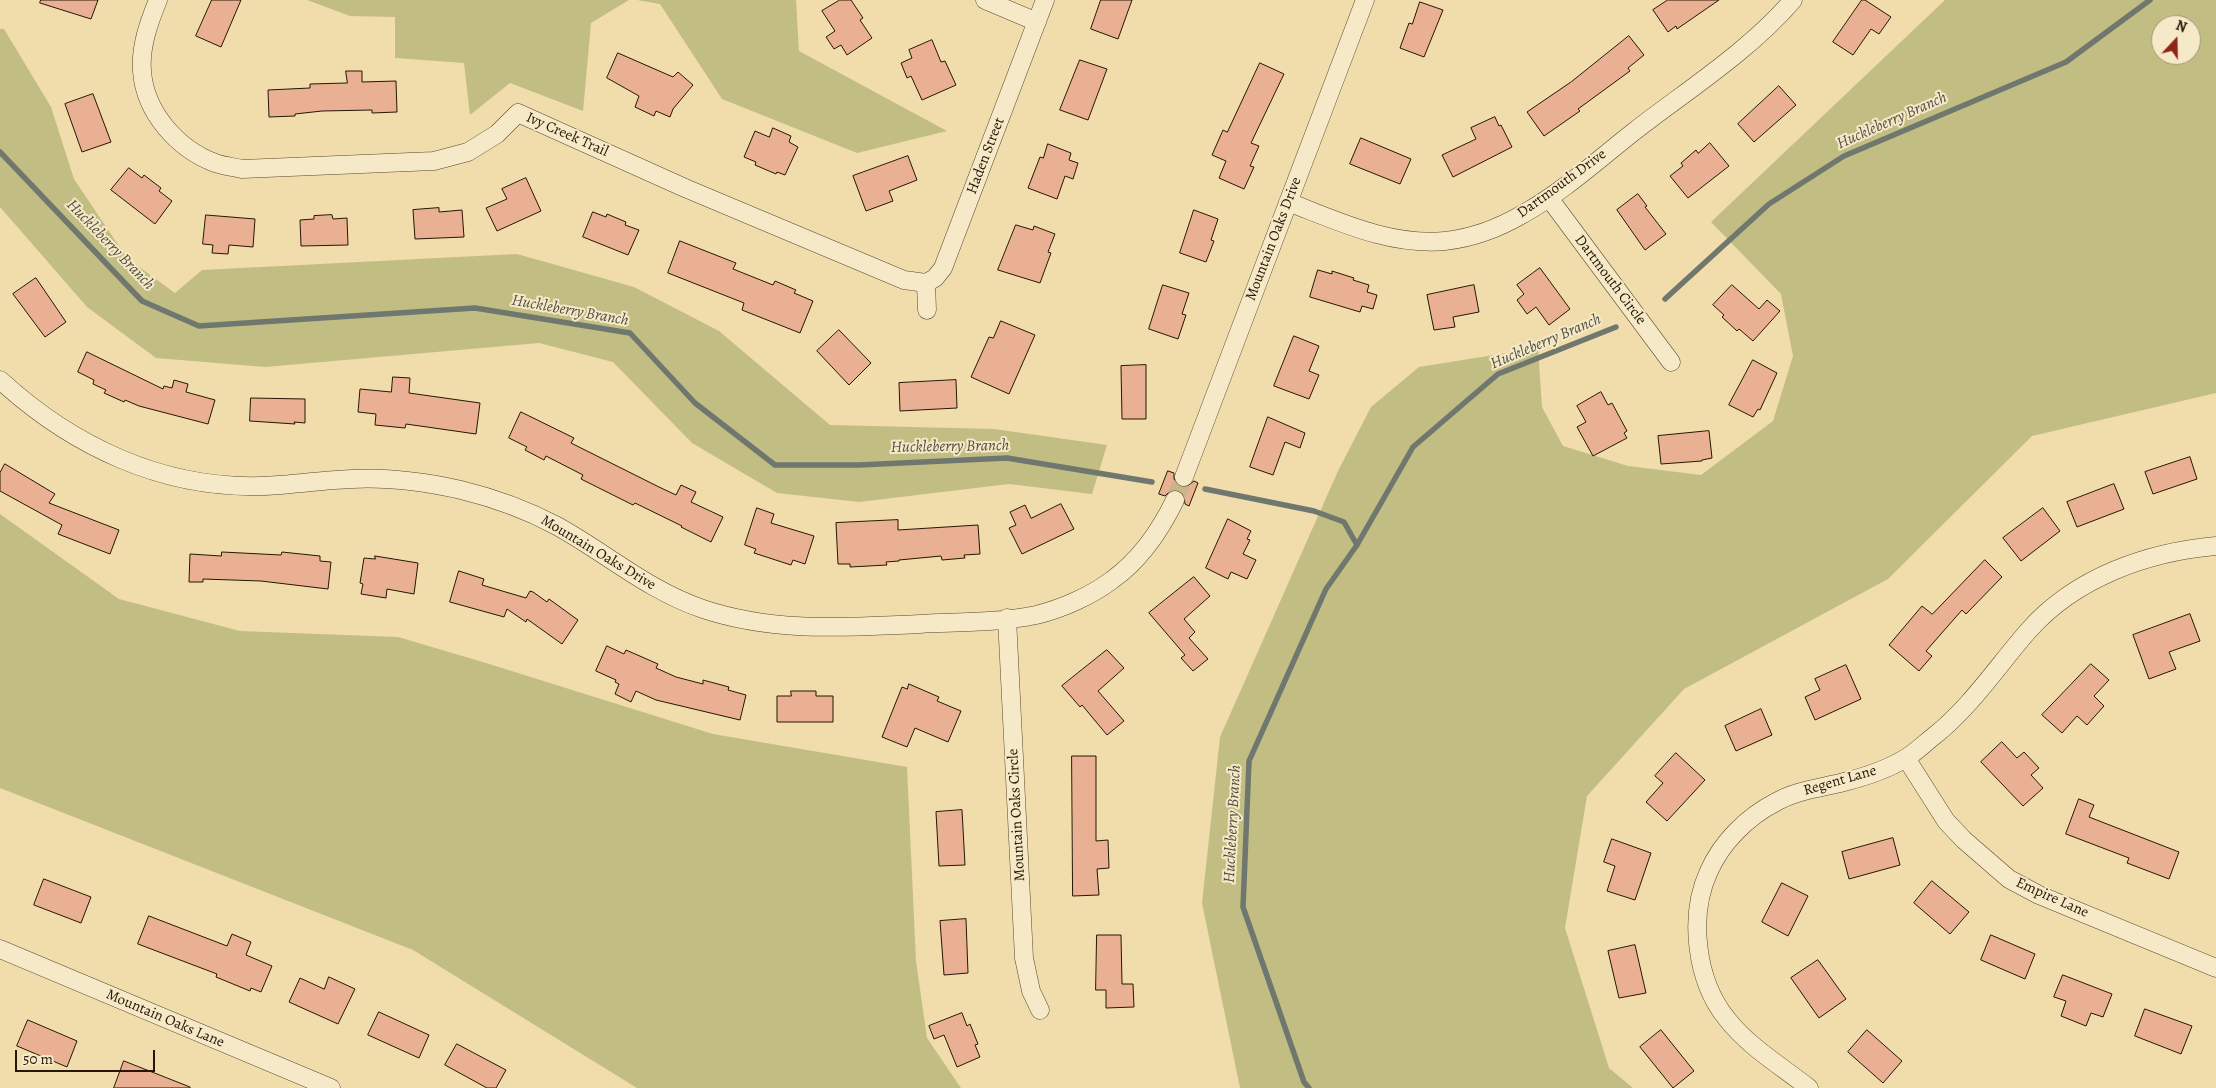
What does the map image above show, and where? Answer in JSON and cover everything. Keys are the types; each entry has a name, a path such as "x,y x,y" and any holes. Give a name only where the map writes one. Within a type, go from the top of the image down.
{"street":[{"name":"Ivy Creek Trail","path":"158,0 144,39 142,72 148,97 161,122 176,140 194,153 216,164 242,169 434,161 468,152 497,134 518,113 685,188 904,280 926,283"},
{"path":"985,0 1037,22"},
{"name":"Haden Street","path":"926,283 936,278 943,268 1045,0"},
{"name":"Mountain Oaks Drive","path":"1184,477 1365,0"},
{"name":"Dartmouth Drive","path":"1288,202 1388,238 1415,241 1445,241 1473,236 1502,226 1549,198 1758,37 1793,0"},
{"name":"Dartmouth Circle","path":"1549,198 1671,362"},
{"path":"926,283 927,310"},
{"name":"Mountain Oaks Drive","path":"0,380 29,406 65,432 141,467 182,479 221,485 261,486 381,478 411,481 477,494 516,507 555,525 626,572 700,608 744,621 787,627 822,627 1037,615 1070,603 1112,580 1151,542 1175,500"},
{"name":"Regent Lane","path":"1808,1088 1744,1038 1725,1017 1711,993 1702,968 1698,918 1708,872 1718,854 1733,835 1751,818 1776,801 1798,792 1846,782 1906,758 1942,730 2032,627 2064,598 2100,577 2132,563 2164,553 2216,546"},
{"name":"Mountain Oaks Circle","path":"1006,618 1024,958 1032,991 1040,1010"},
{"name":"Empire Lane","path":"1906,758 1946,821 1964,840 2009,879 2040,895 2216,968"},
{"name":"Mountain Oaks Lane","path":"0,949 331,1088"}],"shaded area":[{"path":"307,0 629,0 591,23 583,111 510,83 470,115 464,63 395,58 395,17 350,16"},
{"path":"637,0 796,0 799,51 947,131 857,153 722,99 660,4"},
{"path":"1945,0 2216,0 2216,393 2032,436 1888,579 1684,689 1587,796 1565,928 1609,1068 1633,1088 1240,1088 1202,903 1220,737 1338,471 1371,407 1419,367 1538,348 1542,407 1563,446 1628,466 1701,475 1773,421 1793,356 1781,294 1711,222"},
{"path":"0,29 4,29 51,107 74,179 127,258 175,293 202,270 517,254 634,287 719,331 830,425 994,429 1107,445 1092,494 1009,484 859,502 777,493 692,443 613,362 539,343 265,367 156,358 87,307 0,207"},
{"path":"0,514 119,599 240,631 398,637 713,734 907,767 916,961 927,1038 961,1088 637,1088 413,950 0,788"}],"building":[{"path":"41,0 98,0 91,19 40,3"},
{"path":"212,0 241,0 221,47 196,36"},
{"path":"840,0 851,0 863,18 860,20 872,38 847,55 841,45 834,49 826,37 835,31 822,11"},
{"path":"1101,0 1132,0 1118,39 1091,29"},
{"path":"1668,0 1719,0 1677,29 1676,26 1668,32 1653,10"},
{"path":"1862,0 1865,0 1891,17 1879,34 1871,29 1853,55 1833,42"},
{"path":"1420,2 1443,10 1424,57 1400,48 1409,23 1412,24"},
{"path":"1629,36 1644,55 1628,68 1630,71 1578,109 1580,111 1544,136 1527,112 1571,82"},
{"path":"932,40 941,62 945,61 956,85 922,100 911,76 907,78 901,63 912,58 909,50"},
{"path":"618,53 673,77 678,72 693,85 673,109 670,117 656,111 654,116 635,107 639,96 607,78"},
{"path":"1080,60 1107,69 1088,120 1060,110"},
{"path":"1260,63 1284,74 1251,143 1259,146 1250,166 1254,167 1244,189 1219,178 1226,161 1212,155 1223,130 1227,132"},
{"path":"346,71 362,71 362,82 396,81 397,112 372,113 372,110 322,111 295,114 295,116 269,117 268,90 310,88 310,84 347,83"},
{"path":"1779,86 1796,105 1754,142 1738,124"},
{"path":"93,94 111,142 82,152 65,104"},
{"path":"1495,117 1512,147 1453,177 1442,155 1476,139 1471,128"},
{"path":"773,128 791,136 789,142 798,147 785,175 777,172 776,174 755,165 756,162 744,157 755,131 769,137"},
{"path":"1361,138 1411,159 1400,184 1350,164"},
{"path":"1710,143 1729,166 1688,198 1670,176 1683,166 1681,163 1696,150 1698,153"},
{"path":"1048,144 1071,153 1069,160 1078,163 1073,179 1065,176 1057,199 1028,188 1040,157 1043,158"},
{"path":"908,156 917,180 889,191 893,201 866,211 853,176"},
{"path":"129,168 142,178 144,175 161,188 159,191 172,201 155,224 111,190"},
{"path":"526,178 541,211 497,231 486,208 507,199 502,189"},
{"path":"1638,194 1647,206 1645,207 1666,234 1645,250 1617,210"},
{"path":"439,208 439,212 462,210 464,237 415,239 413,210"},
{"path":"1194,210 1218,219 1211,240 1214,241 1206,262 1180,253"},
{"path":"593,212 606,217 607,214 626,222 625,225 639,230 628,255 583,237"},
{"path":"206,215 255,219 253,247 229,245 228,254 212,253 213,245 203,244"},
{"path":"332,215 333,219 347,218 348,245 301,246 300,220 314,219 314,216"},
{"path":"1016,225 1033,230 1034,226 1055,234 1048,252 1051,253 1040,283 998,270"},
{"path":"680,241 736,263 733,269 773,285 775,281 796,290 794,293 813,301 800,333 742,310 744,303 668,273"},
{"path":"1540,268 1570,309 1549,325 1536,307 1527,314 1517,300 1524,294 1517,285"},
{"path":"1318,270 1332,274 1332,271 1369,285 1367,292 1377,295 1373,309 1362,306 1360,312 1310,297"},
{"path":"36,278 66,322 45,337 13,294"},
{"path":"1163,285 1189,293 1182,314 1186,315 1178,339 1149,329"},
{"path":"1474,285 1479,312 1453,317 1455,327 1434,330 1427,295"},
{"path":"1732,285 1759,309 1767,300 1780,311 1753,341 1739,329 1737,331 1722,317 1724,315 1713,305"},
{"path":"1001,321 1035,335 1009,394 971,377 989,337 993,338"},
{"path":"839,330 871,363 849,385 817,351"},
{"path":"1294,336 1319,346 1309,371 1319,375 1309,399 1274,386"},
{"path":"87,352 163,389 164,386 172,388 174,380 188,384 186,392 215,400 208,424 139,406 125,400 124,402 104,393 106,390 93,384 94,380 78,372"},
{"path":"1753,360 1777,373 1760,410 1758,409 1753,417 1729,405"},
{"path":"1146,365 1146,419 1122,419 1121,366"},
{"path":"393,377 410,378 409,393 480,403 476,434 406,424 405,428 375,425 376,414 358,412 360,389 391,392"},
{"path":"956,380 957,408 900,411 899,383"},
{"path":"1601,392 1608,405 1612,403 1627,431 1624,433 1627,438 1593,456 1577,427 1586,422 1577,406"},
{"path":"251,398 305,399 305,423 250,421"},
{"path":"521,412 574,438 571,443 676,495 681,485 696,492 691,502 723,517 711,542 635,503 633,505 581,479 583,475 546,456 544,460 525,450 527,447 509,438"},
{"path":"1268,417 1305,433 1300,448 1285,442 1273,475 1250,467"},
{"path":"1709,431 1712,458 1702,461 1661,464 1658,436"},
{"path":"2190,457 2197,479 2153,494 2145,472"},
{"path":"5,464 55,494 49,503 119,530 110,554 58,534 62,525 0,491 0,473"},
{"path":"1168,471 1174,473 1174,479 1180,487 1186,487 1194,481 1198,483 1189,506 1185,504 1184,495 1179,490 1170,491 1165,496 1159,494"},
{"path":"2114,484 2124,509 2077,527 2067,502"},
{"path":"1061,504 1074,529 1022,554 1009,528 1016,525 1010,512 1025,505 1031,518"},
{"path":"757,508 774,514 771,523 814,536 805,564 793,560 791,565 754,553 756,549 745,545"},
{"path":"2043,508 2060,531 2021,561 2003,538"},
{"path":"1228,519 1251,531 1247,539 1250,540 1243,554 1256,560 1247,579 1231,572 1228,579 1206,568"},
{"path":"898,520 898,530 978,525 980,554 964,555 965,558 942,560 941,556 899,560 886,562 887,565 850,567 850,564 838,564 836,523"},
{"path":"222,552 281,555 282,552 320,556 320,561 331,562 328,589 261,581 203,579 203,582 189,582 190,554 221,556"},
{"path":"375,556 418,563 414,594 387,589 386,598 361,594 363,584 360,583 364,558 375,559"},
{"path":"1985,560 2002,577 1966,614 1962,610 1926,651 1932,656 1919,671 1889,645 1922,606 1932,614"},
{"path":"459,571 484,579 482,585 526,598 530,591 533,592 547,602 549,599 578,620 562,644 527,619 526,622 507,609 504,617 450,602"},
{"path":"1194,577 1210,596 1184,619 1195,632 1189,638 1208,659 1193,671 1181,658 1185,655 1149,613"},
{"path":"2190,614 2200,641 2169,652 2176,669 2149,679 2133,635"},
{"path":"607,646 624,654 626,650 658,664 656,668 676,677 703,684 703,680 729,687 728,690 746,695 740,720 656,700 636,691 631,702 615,694 619,684 615,682 616,680 596,671"},
{"path":"1107,650 1124,668 1098,691 1124,721 1107,735 1082,705 1080,707 1062,686"},
{"path":"2091,664 2109,680 2094,696 2104,706 2087,725 2077,716 2062,733 2042,715"},
{"path":"1846,665 1861,699 1815,720 1805,697 1820,690 1815,679"},
{"path":"909,684 939,697 937,701 961,711 948,742 915,728 907,747 882,737 902,687 907,689"},
{"path":"791,691 816,691 816,696 833,696 833,722 777,722 777,696 791,696"},
{"path":"1761,709 1772,735 1736,751 1725,726"},
{"path":"2002,742 2017,758 2024,752 2039,768 2031,775 2043,788 2023,806 1981,762"},
{"path":"1676,753 1705,780 1667,821 1646,802 1663,783 1655,776"},
{"path":"1072,756 1096,756 1096,841 1108,840 1109,868 1097,869 1099,895 1073,896"},
{"path":"2079,799 2094,805 2089,817 2179,852 2169,879 2127,863 2129,858 2066,834"},
{"path":"962,810 965,865 939,866 936,812"},
{"path":"1893,838 1900,865 1849,879 1842,852"},
{"path":"1612,839 1651,853 1635,900 1607,891 1615,866 1604,862"},
{"path":"44,879 91,897 81,923 34,905"},
{"path":"1932,881 1969,912 1950,934 1914,903"},
{"path":"1782,883 1808,896 1788,936 1762,922"},
{"path":"149,916 227,946 232,934 251,942 246,955 272,966 261,992 251,988 250,991 216,977 217,974 138,944"},
{"path":"966,919 968,973 944,975 940,921"},
{"path":"1097,935 1121,935 1122,984 1133,984 1134,1007 1106,1008 1106,990 1096,990"},
{"path":"1991,935 2035,954 2025,979 1981,960"},
{"path":"1635,945 1646,993 1619,998 1608,951"},
{"path":"1818,960 1846,999 1819,1018 1791,978"},
{"path":"2063,975 2112,994 2103,1017 2091,1013 2086,1026 2061,1016 2066,1001 2054,997"},
{"path":"329,977 355,989 338,1024 289,1002 300,978 324,989"},
{"path":"2145,1009 2192,1026 2181,1054 2135,1036"},
{"path":"379,1012 429,1035 419,1058 368,1035"},
{"path":"962,1013 967,1026 970,1024 978,1044 975,1045 980,1057 957,1067 944,1035 934,1039 929,1026"},
{"path":"28,1020 77,1041 67,1067 17,1046"},
{"path":"1661,1030 1694,1071 1673,1088 1640,1047"},
{"path":"1867,1030 1902,1061 1883,1083 1848,1052"},
{"path":"457,1044 506,1070 496,1088 487,1088 445,1065"},
{"path":"124,1061 190,1087 190,1088 114,1088"}],"waterway":[{"name":"Huckleberry Branch","path":"1665,299 1769,204 1844,156 2066,62 2150,0"},
{"name":"Huckleberry Branch","path":"0,152 142,301 199,326 475,308 630,333 695,403 775,465 859,465 1007,458 1152,482"},
{"name":"Huckleberry Branch","path":"1309,1088 1304,1082 1243,907 1249,761 1326,589 1357,545 1413,447 1498,374 1616,327"},
{"name":"Huckleberry Branch","path":"1205,489 1314,511 1344,522 1357,545"}],"tunnel":[{"path":"1175,500 1184,477"}]}
